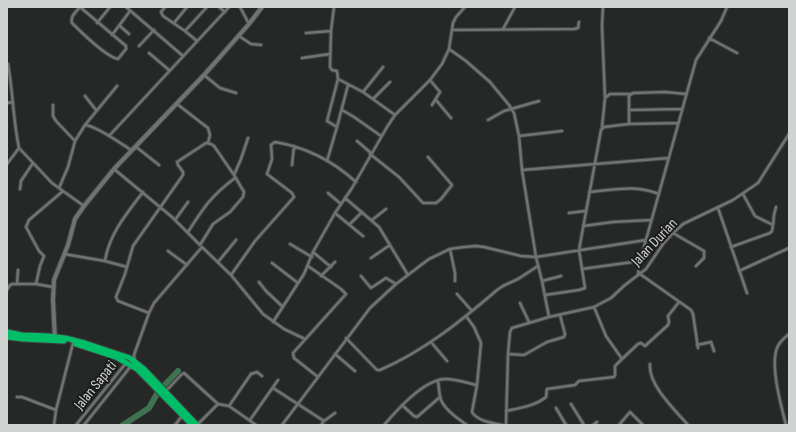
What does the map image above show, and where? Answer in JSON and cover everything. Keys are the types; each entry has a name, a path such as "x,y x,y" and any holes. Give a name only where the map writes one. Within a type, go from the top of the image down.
{"highway":[{"path":"7,332 85,343 131,360 137,369 161,389 192,425"},
{"path":"7,337 23,339 55,338 116,357 131,360"},
{"path":"184,414 197,425"}],"street":[{"path":"80,7 97,23 126,48 118,59 101,48 72,23 72,17 80,7"},
{"path":"97,23 110,7"},
{"path":"126,7 183,56"},
{"path":"165,7 162,14 197,41"},
{"path":"174,23 187,7"},
{"path":"185,31 207,7"},
{"path":"219,7 224,12"},
{"path":"109,136 229,7"},
{"path":"240,7 249,24"},
{"path":"55,338 53,287 56,272 64,254 73,224 84,206 114,169 204,75 262,7"},
{"path":"334,7 331,31 330,67 332,70 337,71 338,79 333,93 327,121 337,127"},
{"path":"273,322 308,266 335,213 356,182 380,136 395,115 430,80 442,64 449,49 454,20 465,7"},
{"path":"502,29 515,7"},
{"path":"545,295 584,289 585,284 579,250 594,163 602,128 605,98 602,26 603,7"},
{"path":"714,351 711,342 698,346 691,310 639,275 640,261 696,60 721,21 727,7"},
{"path":"112,35 130,11"},
{"path":"452,30 577,29 579,22"},
{"path":"120,26 129,34"},
{"path":"139,46 154,30"},
{"path":"306,34 331,31"},
{"path":"238,36 251,44 261,45"},
{"path":"709,38 737,53"},
{"path":"449,49 479,71 490,82 512,110 519,136 522,170 536,257 549,317"},
{"path":"149,53 170,70"},
{"path":"302,58 330,54"},
{"path":"8,64 14,102 13,114 19,148 59,188 84,206"},
{"path":"363,92 383,67"},
{"path":"204,75 220,88 236,93"},
{"path":"338,79 363,92 395,115"},
{"path":"430,80 440,92 432,105"},
{"path":"373,99 390,82"},
{"path":"327,161 348,85"},
{"path":"59,188 68,167 75,141 96,110 117,86"},
{"path":"605,98 610,94 665,92 686,94"},
{"path":"629,124 630,94"},
{"path":"85,96 96,110"},
{"path":"436,100 451,118"},
{"path":"488,120 500,113 540,101"},
{"path":"7,103 14,102"},
{"path":"177,104 208,128 210,131 208,143"},
{"path":"53,105 53,116 56,121 75,141"},
{"path":"629,110 682,109"},
{"path":"342,110 354,116 380,136"},
{"path":"602,128 629,124 678,123"},
{"path":"85,125 109,136 131,150"},
{"path":"519,136 562,131"},
{"name":"Jalan Durian","path":"506,425 510,329 529,322 594,307 611,298 646,269 663,244 673,233 688,221 718,208 743,194 758,183 763,178 789,134"},
{"path":"188,232 204,206 214,195 235,177 248,138"},
{"path":"357,141 399,177 422,202 433,204 441,200 452,185 428,157"},
{"path":"231,275 255,241 294,197 292,193 267,172 272,158 272,144 275,142 294,146 340,168 356,182"},
{"path":"131,360 154,303 187,265 201,246 213,224 230,212 243,197 244,192 235,177 214,146 208,143 178,162 183,175 133,246 116,299 126,305 149,313"},
{"path":"135,146 159,165"},
{"path":"292,165 294,146"},
{"path":"7,164 19,148"},
{"path":"522,170 669,158"},
{"path":"20,189 21,181 24,175 33,163"},
{"path":"114,169 160,206 188,232 231,275 263,314 273,322 304,339"},
{"path":"589,192 635,188 646,189 659,194"},
{"path":"36,284 44,256 39,251 26,227 28,220 63,191"},
{"path":"105,261 109,243 114,232 143,192"},
{"path":"328,193 341,204"},
{"path":"743,194 755,216 773,225"},
{"path":"345,198 379,226 408,275"},
{"path":"175,220 188,202"},
{"path":"731,247 770,233 772,231 776,207"},
{"path":"718,208 747,293"},
{"path":"372,220 386,209"},
{"path":"350,224 362,212"},
{"path":"569,213 585,212"},
{"path":"335,213 363,236"},
{"path":"583,226 613,222 651,220"},
{"path":"673,233 704,251 704,258 696,266"},
{"path":"218,262 236,240"},
{"path":"282,425 370,308 396,284 429,259 450,249 464,247 484,247 511,255 536,257 646,240"},
{"path":"290,244 312,256"},
{"path":"371,258 390,245"},
{"path":"739,271 753,266 789,248"},
{"path":"450,249 455,273 455,281"},
{"path":"168,251 187,265"},
{"path":"314,252 331,267"},
{"path":"64,254 105,261 127,267"},
{"path":"582,269 640,261"},
{"path":"272,262 298,283"},
{"path":"321,276 335,262"},
{"path":"308,266 345,292 345,295 295,350 292,357 318,378"},
{"path":"346,338 378,370 406,358 431,342 503,286 518,279 538,266"},
{"path":"17,284 18,270"},
{"path":"361,276 370,287 386,278 396,284"},
{"path":"542,280 561,276"},
{"path":"259,282 283,307"},
{"path":"7,290 10,285 17,284 36,284 53,287"},
{"path":"457,294 472,311"},
{"path":"506,411 538,402 546,397 547,389 575,385 579,381 614,377 615,366 622,359 638,344 641,343 645,346 668,325 668,316 679,302"},
{"path":"520,303 529,322"},
{"path":"594,307 606,336 622,359"},
{"path":"508,354 527,354 547,342 564,337 565,334 560,315"},
{"path":"466,316 481,342 477,385 472,412 489,424 502,425"},
{"path":"786,425 777,390 775,364 776,350 783,338 789,334"},
{"path":"431,342 447,361"},
{"path":"54,425 56,410 73,343"},
{"path":"335,354 355,371"},
{"name":"Jalan Sapati","path":"76,425 131,360"},
{"name":"Jalan Sapati","path":"84,425 131,360"},
{"path":"650,364 651,376 659,390 688,425"},
{"path":"229,406 251,374 256,372 262,376"},
{"path":"161,389 184,373 218,404 229,406 256,425"},
{"path":"384,425 402,405 422,388 438,381 447,379 477,385"},
{"path":"250,420 278,380"},
{"path":"438,381 440,396 444,405 467,425"},
{"path":"273,388 324,421"},
{"path":"402,405 417,417 440,396"},
{"path":"17,397 22,397 56,410"},
{"path":"197,425 218,404"},
{"path":"571,404 584,425"},
{"path":"556,408 566,425"},
{"path":"619,425 630,412 643,425"},
{"path":"321,425 334,413"},
{"path":"175,425 184,414"},
{"path":"593,425 597,422"}],"waterway":[{"path":"123,425 149,408 158,392 178,371"}]}
